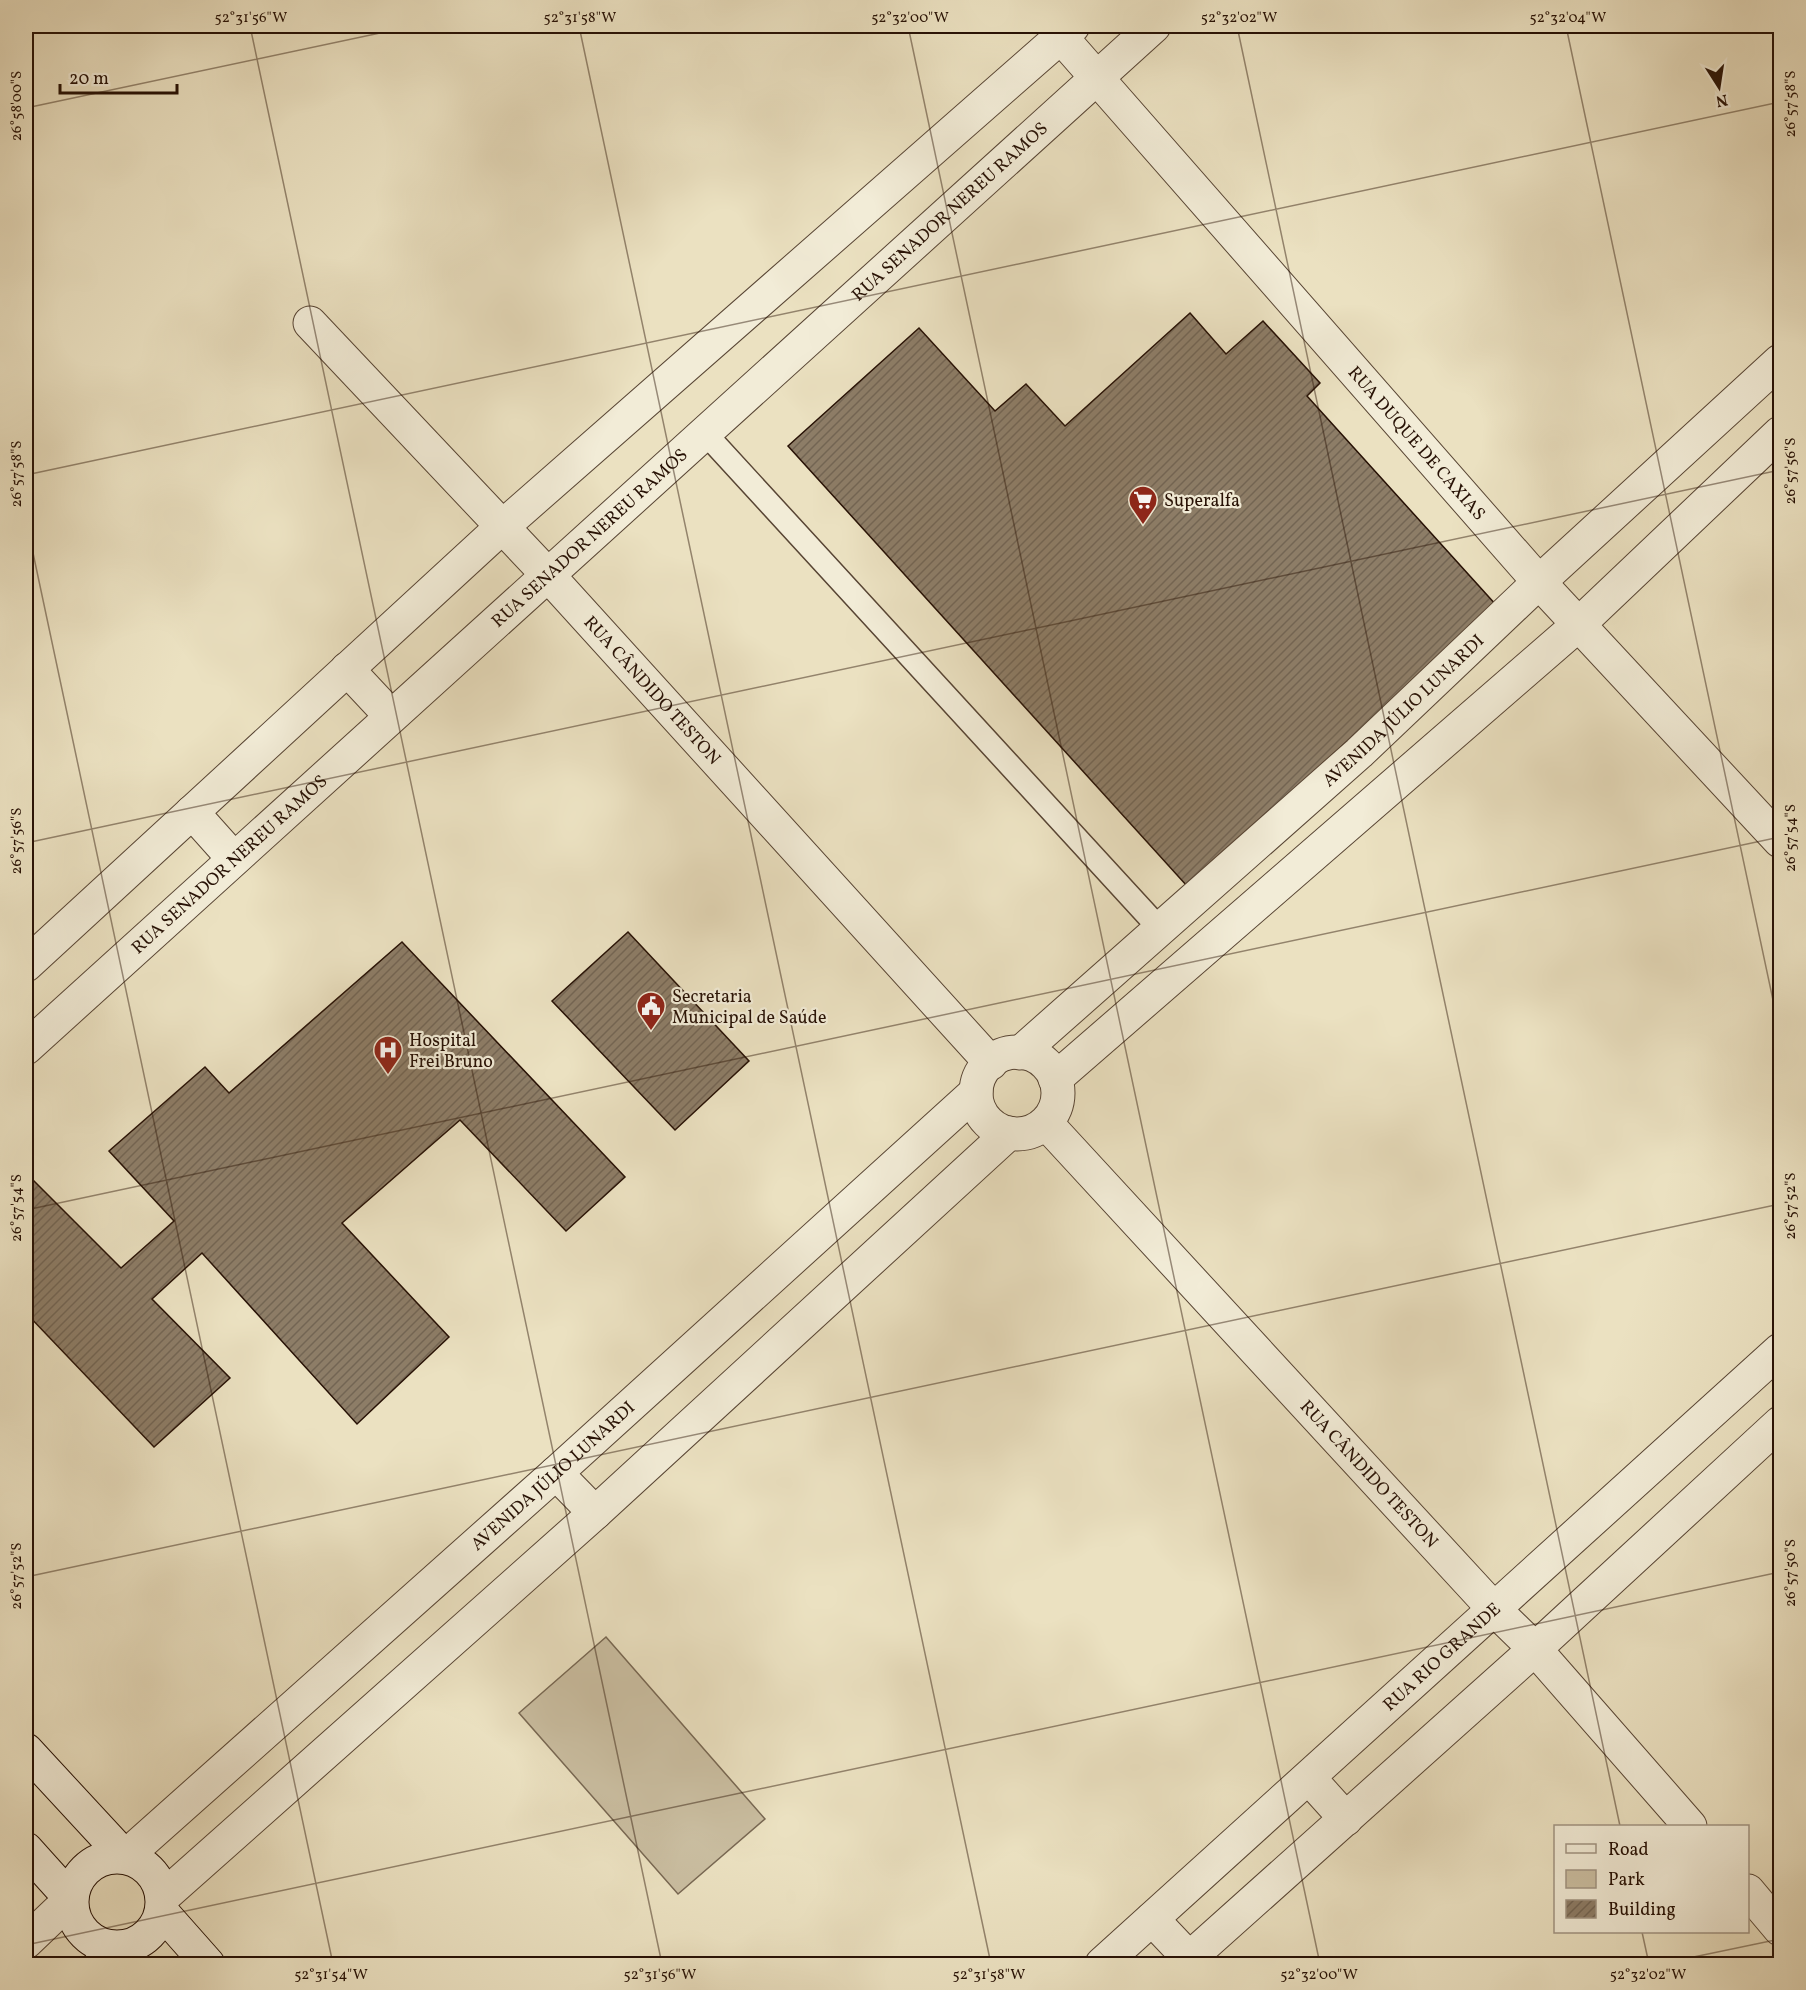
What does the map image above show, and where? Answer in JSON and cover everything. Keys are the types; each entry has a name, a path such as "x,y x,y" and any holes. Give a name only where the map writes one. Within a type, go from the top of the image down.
{"street":[{"name":"RUA SENADOR NEREU RAMOS","path":"26,1048 1154,26"},
{"name":"RUA DUQUE DE CAXIAS","path":"1067,31 1097,78 1539,582 1780,840"},
{"path":"26,965 502,527 1067,31"},
{"name":"RUA CÂNDIDO TESTON","path":"310,323 1006,1058"},
{"name":"AVENIDA JÚLIO LUNARDI","path":"1006,1058 1160,929 1354,747 1539,582 1780,361"},
{"path":"1055,1079 1578,625 1780,433"},
{"path":"347,669 392,716"},
{"path":"1319,850 1322,824 1328,807 1356,766 1354,747"},
{"path":"192,812 234,859"},
{"path":"1006,1058 1038,1058 1051,1071 1055,1079 1058,1088 1057,1104 1046,1123 1028,1132 1009,1133 992,1125 985,1118 977,1101 976,1092 981,1075 1006,1058"},
{"name":"AVENIDA JÚLIO LUNARDI","path":"125,1857 556,1473 976,1092"},
{"name":"RUA CÂNDIDO TESTON","path":"1046,1123 1494,1609 1535,1649 1688,1825"},
{"path":"162,1905 595,1513 1009,1133"},
{"name":"RUA RIO GRANDE","path":"1102,1965 1780,1350"},
{"path":"1152,1919 1186,1961 1535,1649 1780,1423"},
{"path":"556,1473 595,1513"},
{"path":"26,1750 125,1857"},
{"path":"1309,1778 1346,1819"},
{"path":"26,1849 71,1899"},
{"path":"110,1857 125,1857 139,1862 151,1871 159,1883 162,1905 156,1926 146,1937 117,1959 79,1928 73,1914 71,1899 75,1884 83,1871 95,1862 110,1857"},
{"path":"1749,1892 1780,1929"},
{"path":"26,1942 71,1899"},
{"path":"162,1905 208,1965"}],"lane":[{"path":"704,432 1160,929"}],"green space":[{"path":"606,1637 765,1819 678,1894 519,1713"}],"building":[{"name":"Superalfa","path":"1190,313 1226,354 1263,321 1320,383 1307,396 1497,606 1187,886 788,446 919,328 995,411 1026,384 1065,426"},
{"name":"Secretaria Municipal de Saúde","path":"628,932 749,1061 675,1130 552,1001"},
{"path":"402,942 625,1177 566,1231 460,1120 342,1223 449,1337 357,1424 202,1253 152,1299 230,1378 154,1447 26,1313 26,1173 121,1268 174,1221 109,1151 205,1067 229,1093"}],"place":[{"name":"Superalfa","path":"1143,526"},
{"name":"Secretaria Municipal de Saúde","path":"651,1032"},
{"name":"Hospital Frei Bruno","path":"388,1076"}]}
